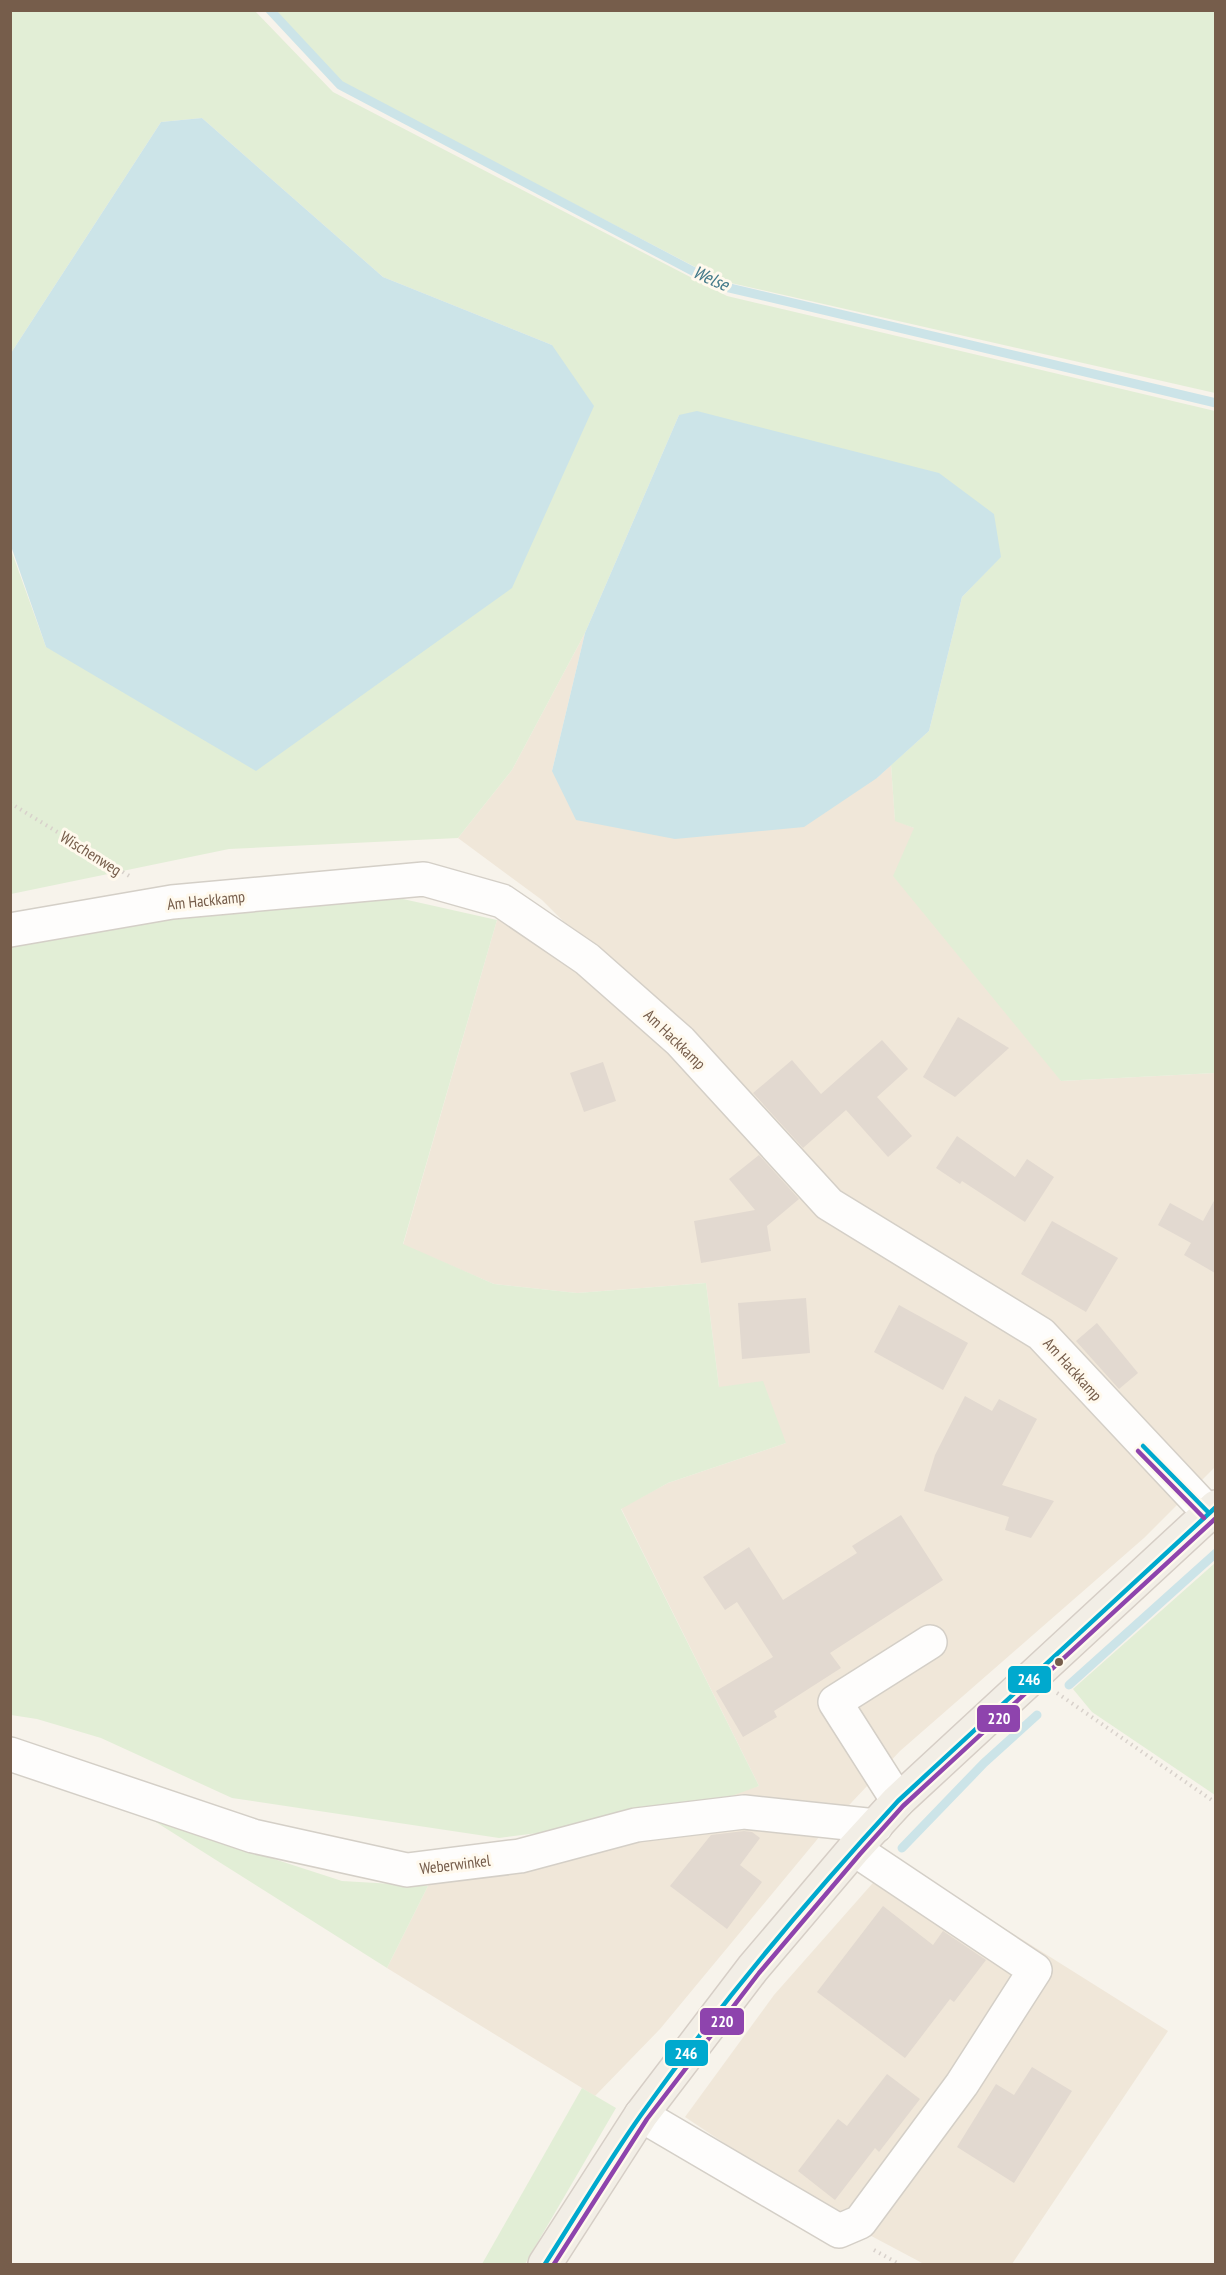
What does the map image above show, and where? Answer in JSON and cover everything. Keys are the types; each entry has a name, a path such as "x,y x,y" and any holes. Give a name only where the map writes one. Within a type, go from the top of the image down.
{"main road":[{"path":"545,2265 641,2115 753,1968 854,1850 898,1801 1212,1510"}],"street":[{"name":"Am Hackkamp","path":"10,930 172,902 424,879 502,901 587,959 680,1041 829,1204 1041,1334 1212,1510"},
{"path":"898,1801 835,1702 930,1642"},
{"name":"Weberwinkel","path":"10,1754 253,1836 407,1870 520,1856 636,1825 744,1812 876,1826"},
{"path":"641,2115 839,2231 860,2223 962,2084 1035,1970 854,1850"}],"path":[{"name":"Wischenweg","path":"10,803 132,878"},
{"path":"1035,1672 1052,1690 1215,1803"}],"shaded area":[{"path":"585,633 552,771 877,778 891,765 895,820 914,828 1061,1081 1215,1073 1215,1467 1144,1538 900,1751 820,1836 660,2029 595,2096 387,1968 435,1872 759,1786 621,1508 668,1483 786,1443 719,1387 706,1283 577,1293 494,1284 403,1245 497,920 569,927 542,900 458,838 512,770"},
{"path":"894,1859 1168,2031 1012,2264 924,2264 830,2214 685,2117 774,1995"}],"green space":[{"path":"11,11 255,11 333,92 727,296 1215,411 1215,1073 1061,1081 893,876 914,828 895,821 891,765 929,731 962,597 1001,556 679,415 585,633 512,770 458,838 229,849 11,894 10,547 46,647 552,345 383,277 202,118 161,122 11,353"},
{"path":"275,11 1215,11 1215,393 722,281 342,83"},
{"path":"403,899 497,920 403,1244 494,1284 577,1293 706,1283 719,1387 763,1381 786,1443 668,1483 621,1509 759,1786 680,1815 499,1838 232,1798 101,1738 37,1719 11,1715 11,946 240,906"},
{"path":"1215,1563 1215,1795 1092,1712 1073,1689"},
{"path":"151,1819 342,1881 428,1886 387,1968"},
{"path":"582,2088 616,2108 525,2264 482,2264"}],"water":[{"path":"202,118 383,277 552,345 594,406 512,588 256,771 46,647 11,546 11,353 161,122"},
{"path":"697,411 939,473 994,514 1001,557 962,597 929,731 877,778 804,827 675,839 576,820 552,771 585,633 679,415"}],"building":[{"path":"958,1017 1009,1048 955,1097 923,1077"},
{"path":"882,1040 908,1069 877,1097 912,1136 888,1157 846,1110 803,1148 753,1093 792,1060 821,1094"},
{"path":"603,1062 616,1101 584,1112 570,1073"},
{"path":"957,1136 1015,1177 1027,1159 1054,1177 1025,1222 962,1181 960,1184 936,1168"},
{"path":"759,1155 799,1199 767,1226 771,1251 701,1263 694,1221 755,1210 729,1179"},
{"path":"1215,1199 1215,1273 1184,1255 1191,1243 1158,1225 1170,1203 1203,1221"},
{"path":"1052,1221 1118,1258 1086,1312 1021,1274"},
{"path":"806,1298 810,1353 742,1359 738,1303"},
{"path":"899,1305 968,1343 943,1390 874,1352"},
{"path":"1097,1323 1138,1373 1119,1389 1076,1341"},
{"path":"965,1396 992,1411 999,1399 1037,1419 1002,1485 1054,1501 1031,1538 1005,1530 1009,1517 924,1491 935,1455"},
{"path":"901,1515 943,1580 830,1653 841,1668 774,1711 777,1717 743,1737 716,1691 773,1657 737,1602 725,1610 703,1577 749,1547 783,1600 857,1553 852,1546"},
{"path":"752,1832 760,1838 740,1865 762,1882 727,1929 670,1886 711,1835"},
{"path":"883,1906 933,1945 943,1931 986,1960 954,2002 950,1999 905,2058 817,1992"},
{"path":"1032,2067 1072,2091 1014,2183 957,2147 996,2084 1014,2095"},
{"path":"887,2074 920,2099 879,2152 875,2148 835,2200 798,2171 838,2119 847,2126"}],"waterway":[{"name":"Welse","path":"270,10 340,85 721,286 1216,403"},
{"path":"1069,1685 1216,1553"},
{"path":"902,1848 984,1763 1037,1715"}],"transit line":[{"name":"246","path":"1143,1446 1209,1513"},
{"name":"220","path":"1138,1451 1204,1518"},
{"name":"246","path":"545,2264 616,2152 701,2033 797,1915 864,1838 898,1801 1216,1507"},
{"name":"220","path":"554,2264 647,2119 759,1973 860,1854 903,1806 1216,1518"}]}
